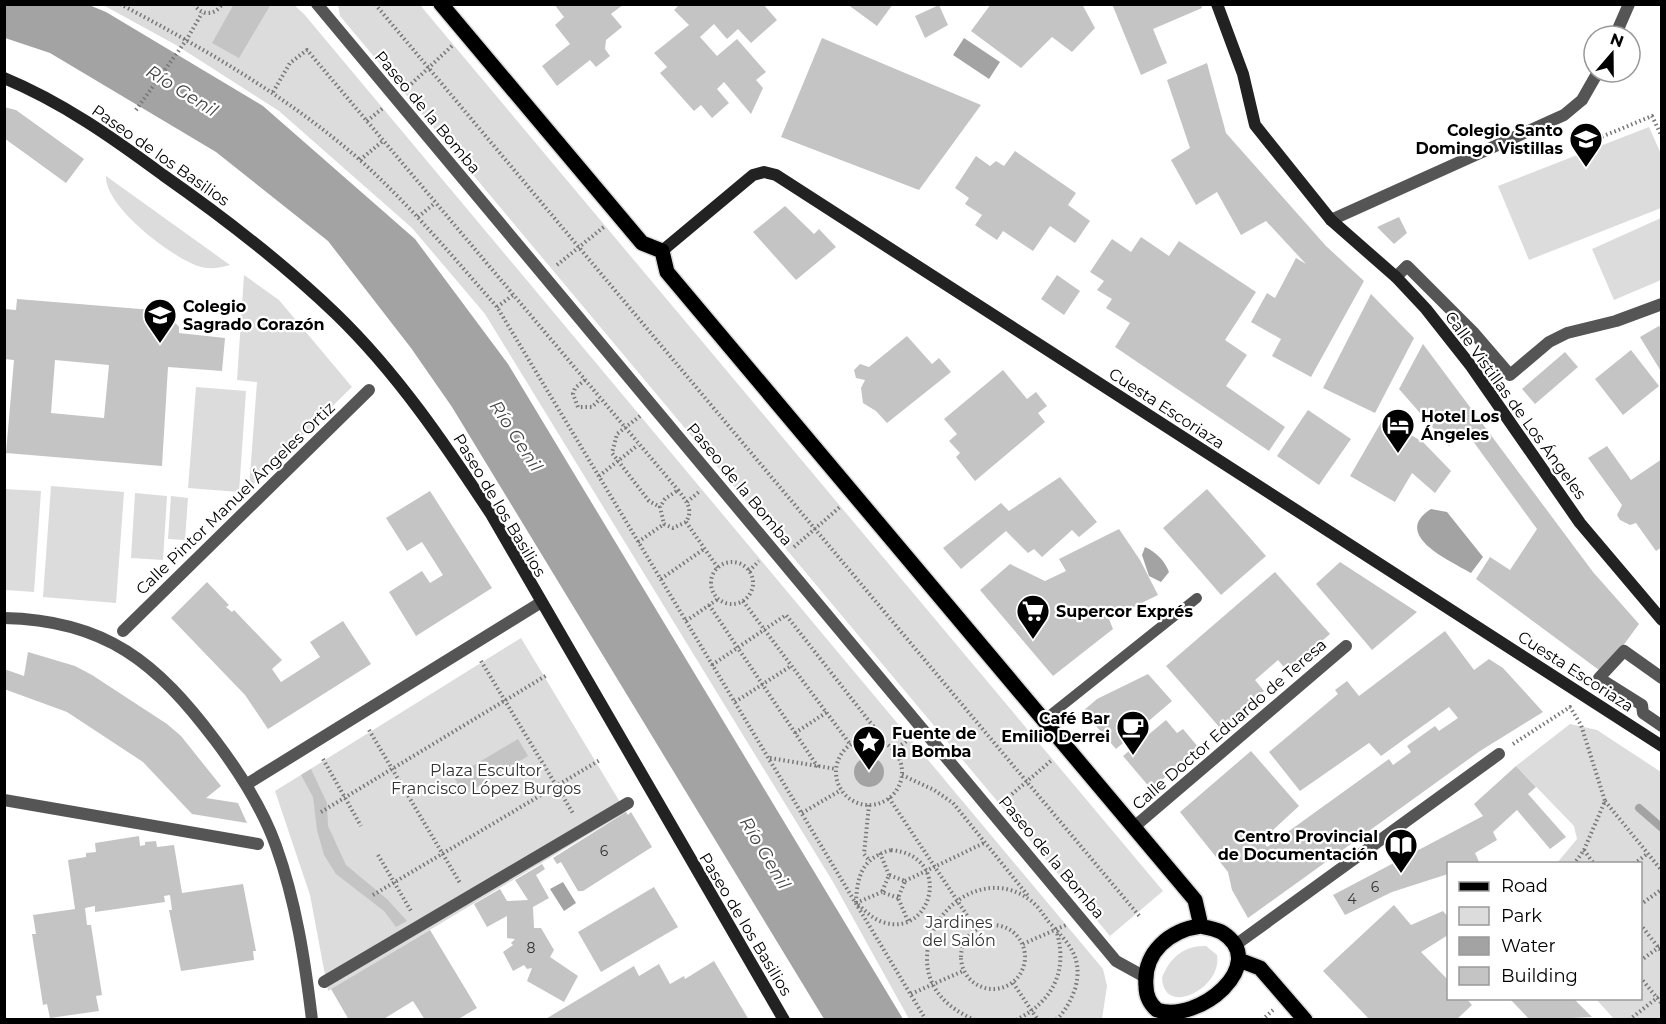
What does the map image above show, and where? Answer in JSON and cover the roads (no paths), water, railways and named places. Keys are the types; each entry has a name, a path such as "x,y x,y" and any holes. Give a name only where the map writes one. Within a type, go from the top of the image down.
{"main road":[{"path":"441,4 642,243 662,251 667,272 1195,900 1201,926"},
{"name":"Calle Vistillas de Los Ángeles","path":"1216,4 1243,74 1255,125 1331,220 1396,277 1471,366 1580,523 1662,620"},
{"name":"Paseo de los Basilios","path":"4,78 69,111 114,139 239,232 336,314 394,378 447,447 491,514 540,603 783,1020"},
{"name":"Cuesta Escoriaza","path":"662,251 753,175 764,172 776,175 1662,746"},
{"path":"1171,1016 1146,995 1145,977 1149,961 1156,949 1184,928 1201,926 1223,933 1236,953 1260,968 1305,1020"},
{"path":"1144,1020 1198,1013 1215,1004 1228,992 1235,977 1236,953"}],"street":[{"name":"Paseo de la Bomba","path":"317,4 357,55 1116,961 1145,977"},
{"path":"1620,24 1629,4"},
{"path":"1331,220 1564,115 1582,100 1592,84"},
{"path":"1396,277 1407,266 1473,332 1510,375 1549,342 1567,333 1616,321 1662,304"},
{"name":"Calle Pintor Manuel Ángeles Ortiz","path":"123,631 369,390"},
{"path":"247,784 540,603"},
{"path":"4,618 63,626 111,642 136,655 187,702 247,784 266,819 288,885 312,1020"},
{"name":"Calle Doctor Eduardo de Teresa","path":"1134,827 1346,646"},
{"path":"1662,678 1624,651 1599,678 1642,705 1642,713 1662,726"},
{"path":"1236,953 1499,754"},
{"path":"4,800 258,844"},
{"path":"324,982 628,803"}],"lane":[{"path":"1044,720 1197,598"}],"water":[{"name":"Río Genil","path":"4,5 89,5 106,12 263,106 415,239 508,364 903,1019 824,1019 452,407 411,348 328,241 216,152 50,53 5,38"},
{"path":"964,38 1000,62 989,79 953,55"},
{"path":"1431,509 1447,512 1483,557 1471,573 1439,554 1420,538 1417,528 1420,519"},
{"path":"1145,547 1160,557 1169,572 1161,582 1149,576 1142,555"},
{"name":"Fuente de la Bomba","path":"869,757 880,761 884,772 880,783 869,787 858,783 854,772 858,761"},
{"path":"563,882 576,903 564,911 550,889"}],"waterway":[{"path":"1639,808 1662,828"}],"place":[{"name":"Colegio Santo Domingo Vistillas","path":"1586,168"},
{"name":"Colegio Sagrado Corazón","path":"160,344"},
{"name":"Hotel Los Ángeles","path":"1398,454"},
{"name":"Supercor Exprés","path":"1033,640"},
{"name":"Café Bar Emilio Derrei","path":"1133,756"},
{"name":"Fuente de la Bomba","path":"869,771"},
{"name":"Centro Provincial de Documentación","path":"1401,874"}],"park label":[{"name":"Plaza Escultor Francisco López Burgos","path":"486,779"},
{"name":"Jardines del Salón","path":"959,931"}]}
